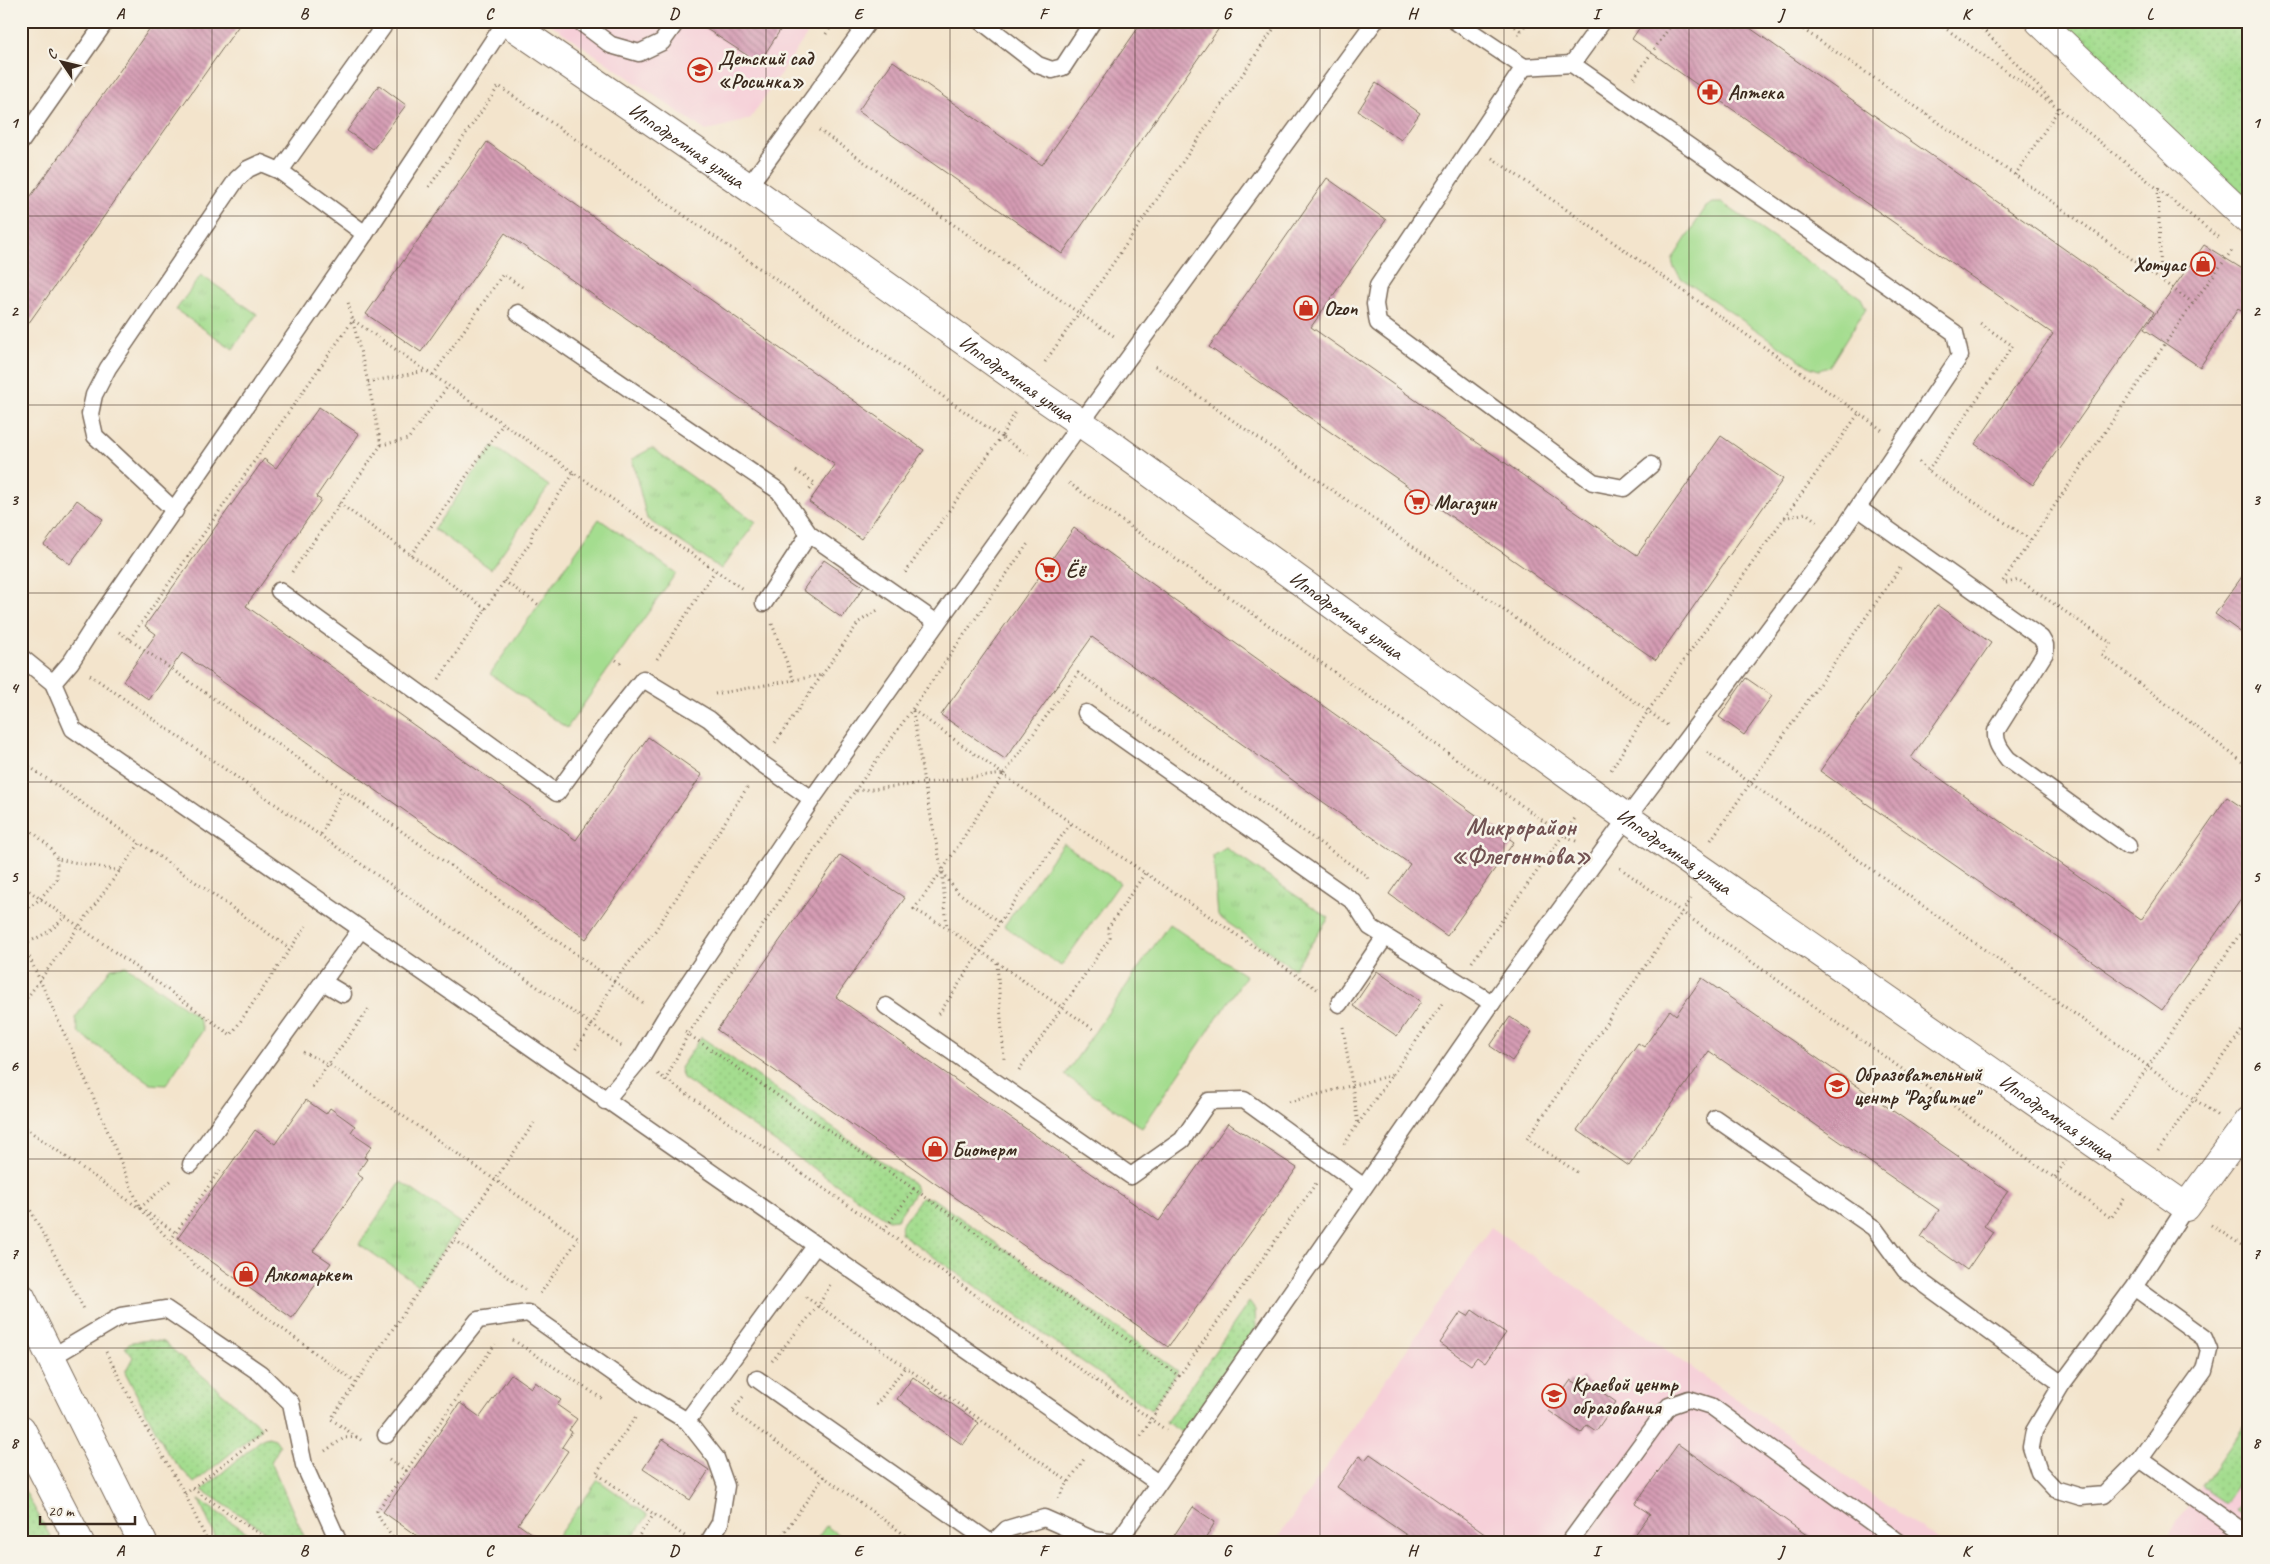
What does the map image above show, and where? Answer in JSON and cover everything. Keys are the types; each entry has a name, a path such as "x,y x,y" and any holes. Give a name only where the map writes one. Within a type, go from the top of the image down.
{"street":[{"path":"2039,21 2243,232"},
{"name":"Ипподромная улица","path":"507,22 748,187 1081,423 1627,818 2186,1207"},
{"path":"2186,1207 2244,1127"},
{"path":"21,1297 142,1543"},
{"path":"21,1429 80,1543"}],"lane":[{"path":"21,142 106,21"},
{"path":"579,21 611,45 639,53 662,42 677,21"},
{"path":"748,187 869,21"},
{"path":"981,21 1038,65 1052,70 1063,67 1094,21"},
{"path":"605,1102 641,1058 665,1018 812,800 937,623 1375,21"},
{"path":"757,1378 992,1543 1008,1529 1044,1518 1094,1540 1117,1543 1185,1442 1492,1003 1627,818 1838,537 1960,356 1955,333 1572,64 1524,67 1455,21"},
{"path":"1572,64 1603,21"},
{"path":"53,683 71,662 99,618 175,511 365,234 507,22"},
{"path":"280,171 383,27"},
{"path":"1524,67 1378,286 1374,304 1378,323 1593,482 1624,488 1651,465"},
{"path":"175,511 95,436 90,414 94,395 108,368 237,179 248,169 261,163 280,171 365,234"},
{"path":"518,313 779,491 809,534 937,623"},
{"path":"1858,508 2041,638 2045,645 2045,654 1996,731 1995,738 1998,746 2008,759 2128,846"},
{"path":"764,603 809,534"},
{"path":"279,591 557,793 604,728 644,679 709,719 761,763 812,800"},
{"path":"21,657 53,683 73,729 562,1069 605,1102 816,1245 1158,1483"},
{"path":"1086,713 1354,902 1370,927 1492,1003"},
{"path":"191,1164 360,929"},
{"path":"1339,1004 1385,937"},
{"path":"323,982 343,994"},
{"path":"886,1006 1131,1176 1182,1140 1209,1101 1244,1100 1364,1187"},
{"path":"1715,1118 1874,1228 1905,1270 2062,1384"},
{"path":"2134,1287 2204,1338 2209,1350 2204,1370 2140,1459 2104,1495 2081,1497 2055,1489 2039,1472 2031,1447 2034,1431 2062,1384 2134,1287 2186,1207"},
{"path":"687,1421 816,1245"},
{"path":"52,1357 121,1316 166,1309 260,1373 291,1403 304,1465 339,1543"},
{"path":"386,1435 478,1320 528,1313 649,1398 687,1421 716,1458 726,1486 720,1523 708,1543"},
{"path":"1570,1543 1670,1406 1689,1399 1711,1406 1900,1543"},
{"path":"2140,1459 2249,1536"}],"path":[{"path":"1043,365 1280,21"},
{"path":"1506,21 1521,32"},
{"path":"1620,97 1674,21"},
{"path":"1791,21 2015,175 2193,303"},
{"path":"1935,21 2059,108 2233,249"},
{"path":"1974,21 2059,108"},
{"path":"426,190 499,86 1028,456"},
{"path":"2015,175 2059,108"},
{"path":"799,117 1079,313 1156,364"},
{"path":"1472,145 1859,413 1900,444 1928,470 2031,540"},
{"path":"2158,187 2161,280"},
{"path":"2243,232 2001,584 2019,580 2111,643 2102,655 2249,767"},
{"path":"354,294 348,302 381,445"},
{"path":"353,320 764,603 794,681"},
{"path":"130,639 353,320"},
{"path":"368,382 426,371"},
{"path":"279,591 381,445 408,440 448,386"},
{"path":"1670,726 1648,711 1859,413"},
{"path":"411,554 504,424"},
{"path":"562,1069 592,1025 614,981 655,931 761,763 822,675 860,622 877,612 1001,437"},
{"path":"426,698 531,541 532,533 574,473"},
{"path":"1069,483 1563,834 1584,846"},
{"path":"340,503 486,609"},
{"path":"1784,518 1806,513 1838,537"},
{"path":"1708,844 1914,548"},
{"path":"644,679 716,570"},
{"path":"504,581 539,605"},
{"path":"99,618 665,1018 914,1189 1179,1376"},
{"path":"71,662 321,834 624,1048"},
{"path":"680,700 822,675"},
{"path":"913,710 1071,823 1339,1004 1358,1124"},
{"path":"913,710 924,783 942,871 947,928"},
{"path":"665,1081 688,1034 913,710"},
{"path":"1704,750 2194,1099 2244,1127"},
{"path":"21,761 288,948"},
{"path":"855,791 1004,774"},
{"path":"1004,774 942,871 914,909 947,928 1096,1031"},
{"path":"747,785 754,790"},
{"path":"321,834 343,790"},
{"path":"798,821 822,839"},
{"path":"21,822 50,847 57,859 57,879 40,898 21,914"},
{"path":"926,1034 1000,922 1071,823"},
{"path":"21,1006 140,843"},
{"path":"57,859 120,871"},
{"path":"1613,863 2111,1218 2126,1196"},
{"path":"942,871 956,891 1000,922"},
{"path":"1007,1090 1061,1007 1110,938 1108,928 1145,873"},
{"path":"21,886 231,1035 288,948 306,926"},
{"path":"1576,1172 1527,1138 1694,894"},
{"path":"24,944 47,933 58,925 65,916"},
{"path":"2055,1177 2073,1150 2092,1142 2108,1124 2249,921"},
{"path":"21,939 41,979 140,1208 195,1265 355,1382"},
{"path":"996,962 1007,1090"},
{"path":"312,1087 370,1007"},
{"path":"2157,1152 2249,1020"},
{"path":"303,1052 328,1064 580,1238 537,1297"},
{"path":"641,1058 665,1081 884,1230 1150,1420 1185,1442"},
{"path":"1258,1110 1392,1074"},
{"path":"365,1443 331,1419 534,1124"},
{"path":"21,1125 176,1233 170,1241"},
{"path":"140,1208 191,1164"},
{"path":"1126,1461 1179,1376 1316,1183"},
{"path":"884,1230 914,1189"},
{"path":"21,1193 140,1417 185,1494 208,1543"},
{"path":"2186,1207 2249,1250"},
{"path":"454,1240 530,1292"},
{"path":"787,1285 819,1305 1069,1482"},
{"path":"507,1341 514,1340 610,1403"},
{"path":"396,1543 380,1519 377,1511 494,1344 500,1343"},
{"path":"876,1405 906,1366"},
{"path":"649,1398 596,1473 694,1543"},
{"path":"626,1414 634,1419"},
{"path":"185,1494 266,1431"},
{"path":"304,1465 344,1438 386,1435"},
{"path":"1044,1518 1096,1440"},
{"path":"382,1454 406,1471"},
{"path":"777,1543 824,1476"},
{"path":"193,1489 273,1543"},
{"path":"634,1543 654,1514"}],"shaded area":[{"name":"Детский сад «Росинка»","path":"546,21 816,21 750,119 706,131"},
{"name":"Краевой центр образования","path":"1491,1227 1942,1543 1274,1543"},
{"path":"2249,1419 2249,1543 2163,1543 2202,1486"}],"green space":[{"path":"2047,21 2238,21 2249,32 2249,192 2243,200"},
{"path":"1713,203 1722,203 1861,298 1866,308 1829,367 1819,370 1810,367 1681,278 1674,268 1672,260 1706,207"},
{"path":"201,275 257,314 233,349 176,310"},
{"path":"493,446 549,486 491,569 434,529"},
{"path":"652,448 756,522 721,569 647,519 632,459"},
{"path":"599,519 676,573 567,728 490,674"},
{"path":"1063,843 1120,883 1061,966 1004,926"},
{"path":"1226,848 1329,918 1294,969 1218,916 1213,856"},
{"path":"1169,924 1246,976 1142,1128 1065,1075"},
{"path":"126,966 198,1017 203,1030 166,1085 151,1084 79,1033 75,1018 111,968"},
{"path":"701,1037 914,1184 916,1191 897,1219 888,1220 683,1078 680,1068"},
{"path":"401,1182 461,1223 419,1285 359,1244"},
{"path":"921,1198 932,1198 1178,1371 1151,1410 900,1233 902,1224"},
{"path":"1249,1302 1255,1310 1256,1328 1184,1434 1166,1422"},
{"path":"149,1340 164,1342 262,1428 194,1483 168,1454 125,1372 133,1357 125,1347 132,1342"},
{"path":"2249,1419 2249,1467 2225,1502 2202,1486"},
{"path":"268,1437 275,1439 280,1446 271,1462 307,1543 283,1543 202,1490 262,1439"},
{"path":"598,1480 648,1515 629,1543 553,1543"},
{"path":"21,1484 54,1543 21,1543"},
{"path":"2249,1492 2249,1519 2236,1510"},
{"path":"199,1500 263,1543 218,1543"},
{"path":"826,1526 850,1543 814,1543"}],"building":[{"path":"155,21 242,21 21,334 21,210"},
{"path":"694,21 786,21 759,63"},
{"path":"1143,21 1224,21 1062,254 858,111 893,61 1042,165"},
{"path":"1644,21 1740,21 2154,312 2033,485 1975,444 2053,334 1632,39"},
{"path":"1376,83 1420,113 1401,140 1358,111"},
{"path":"379,85 406,105 373,149 347,131"},
{"path":"487,142 924,450 861,539 809,502 835,465 505,233 421,352 366,314"},
{"path":"1327,178 1386,220 1311,327 1637,555 1721,436 1783,479 1656,660 1209,347"},
{"path":"2204,245 2249,273 2249,316 2238,309 2200,367 2144,329"},
{"path":"319,407 359,434 316,497 321,500 246,606 576,840 648,737 702,775 586,939 182,653 149,700 123,681 156,634 145,626 264,459 276,468"},
{"path":"77,500 103,519 70,564 44,545"},
{"path":"1074,528 1514,842 1447,936 1389,894 1410,864 1092,637 1005,759 941,715"},
{"path":"824,560 864,587 842,618 803,590"},
{"path":"2249,567 2249,638 2215,614"},
{"path":"1937,605 1991,643 1911,758 2141,920 2227,797 2249,812 2249,887 2162,1010 1820,771"},
{"path":"1746,678 1772,696 1744,735 1719,717"},
{"path":"840,855 905,898 836,997 1159,1221 1228,1123 1297,1168 1168,1347 717,1030"},
{"path":"1377,971 1421,1002 1397,1036 1353,1006"},
{"path":"1702,978 2008,1191 1984,1226 1993,1232 1967,1270 1921,1237 1939,1210 1709,1051 1629,1166 1577,1130 1638,1043 1644,1047 1670,1010 1676,1015"},
{"path":"1510,1017 1532,1032 1512,1061 1490,1046"},
{"path":"306,1100 326,1114 330,1108 355,1126 351,1132 372,1146 364,1157 367,1159 357,1174 363,1178 313,1251 331,1263 292,1318 178,1238 255,1130 275,1144"},
{"path":"1472,1310 1506,1333 1485,1363 1477,1357 1471,1365 1440,1343 1461,1312 1468,1316"},
{"path":"511,1374 531,1388 535,1382 561,1400 557,1405 577,1419 569,1430 572,1432 562,1447 568,1451 518,1524 545,1543 427,1543 383,1512 460,1403 480,1417"},
{"path":"913,1377 979,1423 963,1445 897,1399"},
{"path":"1582,1378 1616,1402 1596,1431 1587,1425 1581,1433 1549,1411 1571,1380 1578,1384"},
{"path":"663,1439 709,1470 690,1500 643,1469"},
{"path":"1678,1444 1818,1543 1629,1543 1650,1514 1635,1504"},
{"path":"1370,1454 1497,1543 1418,1543 1337,1487 1359,1456 1365,1460"},
{"path":"1193,1507 1215,1522 1203,1543 1169,1543"}],"place":[{"name":"Детский сад «Росинка»","path":"700,70"},
{"name":"Аптека","path":"1710,92"},
{"name":"Хотуас","path":"2203,264"},
{"name":"Ozon","path":"1306,308"},
{"name":"Магазин","path":"1417,502"},
{"name":"Ёё","path":"1048,570"},
{"name":"Образовательный центр \"Развитие\"","path":"1837,1086"},
{"name":"Биотерм","path":"935,1149"},
{"name":"Алкомаркет","path":"246,1274"},
{"name":"Краевой центр образования","path":"1554,1396"}],"district":[{"name":"Микрорайон «Флегонтова»","path":"1521,842"}]}
